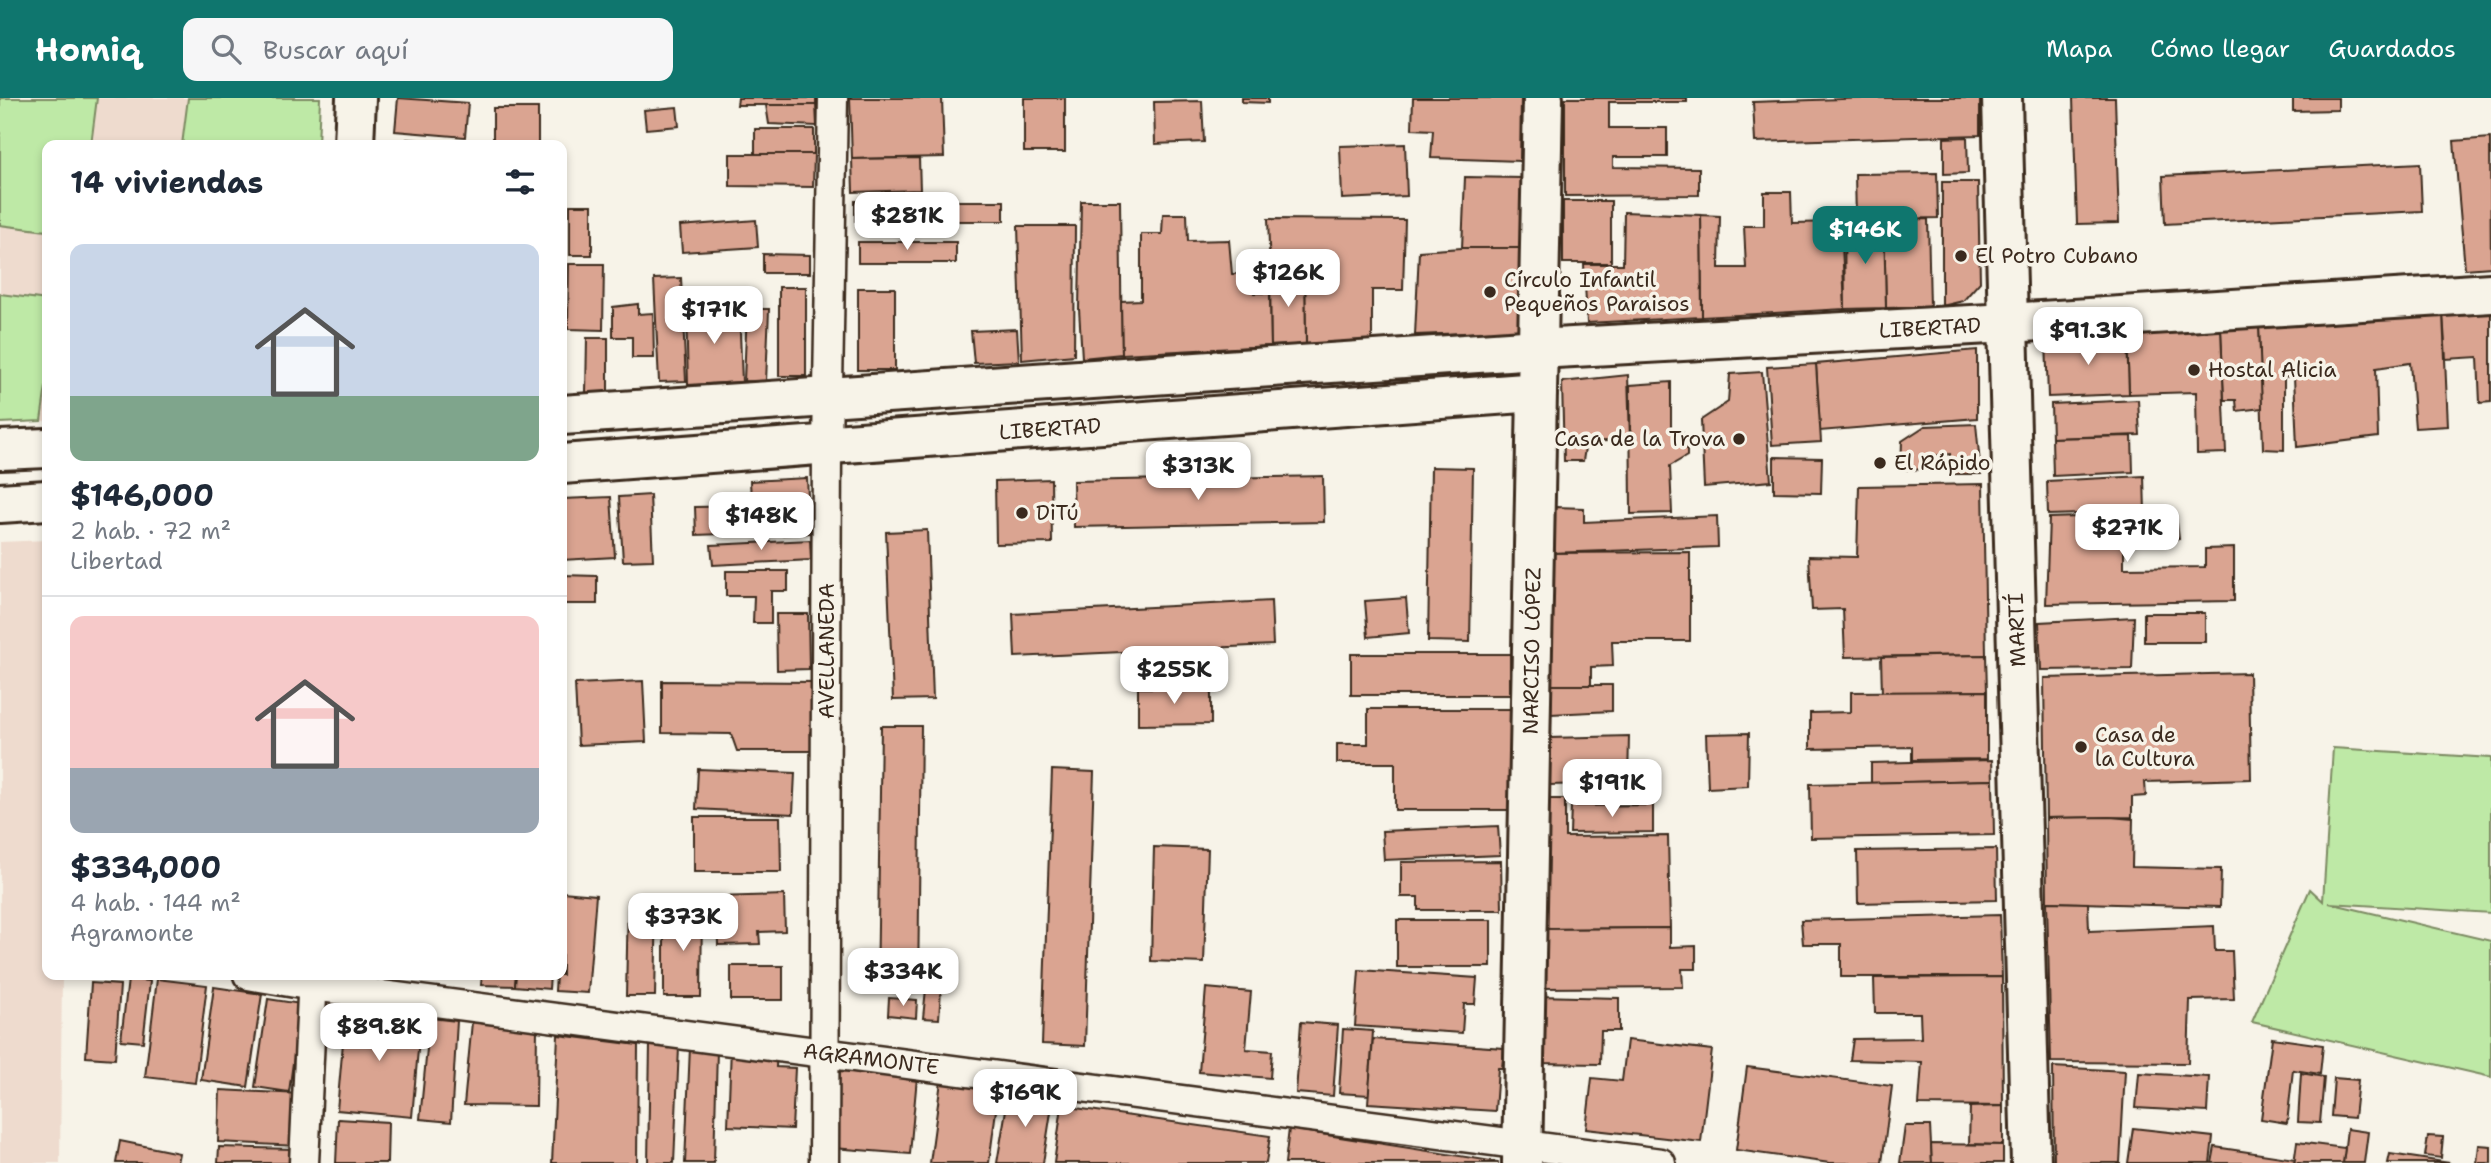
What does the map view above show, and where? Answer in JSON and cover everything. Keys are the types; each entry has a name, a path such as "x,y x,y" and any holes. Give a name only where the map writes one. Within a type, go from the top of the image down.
{"main road":[{"path":"354,140 356,98"},
{"path":"1537,392 1543,98"},
{"name":"MARTÍ","path":"2002,98 2031,1163"},
{"name":"LIBERTAD","path":"567,415 1536,349 2491,293"},
{"name":"LIBERTAD","path":"567,464 1537,392"},
{"name":"NARCISO LÓPEZ","path":"1522,1154 1537,392"},
{"path":"0,450 42,448"},
{"path":"0,503 42,500"}],"street":[{"name":"AVELLANEDA","path":"824,1163 827,446 834,98"},
{"name":"AGRAMONTE","path":"313,980 1522,1154 1661,1163"},
{"path":"304,1163 313,980"}],"shaded area":[{"path":"0,98 320,98 318,140 42,140 42,421 0,423"},
{"path":"42,540 42,980 62,980 60,1163 0,1163 0,542"}],"green space":[{"path":"0,98 97,98 92,140 42,140 42,230 0,225"},
{"path":"188,98 320,98 318,140 183,140"},
{"path":"0,294 42,299 41,421 0,423"},
{"path":"2333,748 2491,758 2491,913 2329,903 2491,941 2491,1077 2252,1022 2310,889 2323,901"}],"building":[{"path":"398,98 468,103 465,137 395,131"},
{"path":"738,98 816,98 816,105 737,105"},
{"path":"850,98 942,98 944,157 852,159"},
{"path":"1024,98 1065,98 1065,152 1024,152"},
{"path":"1242,98 1268,98 1268,103 1242,102"},
{"path":"1413,98 1521,98 1520,161 1431,158 1433,130 1412,129"},
{"path":"1565,98 1687,98 1687,102 1609,102 1609,128 1667,128 1667,157 1613,157 1613,167 1699,168 1699,195 1565,196"},
{"path":"1980,98 1980,135 1755,142 1753,102"},
{"path":"2073,98 2115,98 2119,223 2077,224"},
{"path":"2293,98 2338,98 2338,110 2293,111"},
{"path":"1202,101 1204,142 1155,144 1154,102"},
{"path":"766,105 816,105 817,126 769,124"},
{"path":"677,107 679,126 646,129 644,110"},
{"path":"493,108 538,108 538,140 493,140"},
{"path":"755,129 814,129 814,154 755,154"},
{"path":"1967,137 1968,173 1944,174 1944,138"},
{"path":"2490,138 2491,267 2465,269 2454,141"},
{"path":"1405,144 1407,196 1342,199 1340,146"},
{"path":"730,154 814,154 813,187 730,186"},
{"path":"919,158 920,190 853,192 852,159"},
{"path":"2420,163 2422,211 2165,224 2163,176"},
{"path":"1937,173 1938,218 1856,220 1855,174"},
{"path":"1465,177 1523,178 1521,248 1462,248"},
{"path":"1942,182 1978,182 1980,282 1963,301 1942,306"},
{"path":"1764,192 1791,192 1792,223 1841,222 1845,309 1702,317 1701,215 1720,216 1719,268 1746,268 1744,226 1764,226"},
{"path":"855,201 1004,201 1004,221 855,221"},
{"path":"1081,201 1120,201 1122,354 1082,358 1079,309"},
{"path":"1563,201 1611,201 1611,263 1563,263"},
{"path":"570,205 592,205 592,255 570,255"},
{"path":"1624,212 1701,215 1702,317 1587,323 1584,264 1623,264"},
{"path":"1163,214 1187,214 1188,241 1229,240 1232,274 1253,274 1254,293 1270,293 1271,346 1122,354 1121,301 1141,300 1141,234 1162,234"},
{"path":"1268,219 1405,220 1403,290 1372,290 1372,342 1306,345 1305,273 1270,272"},
{"path":"1928,219 1930,307 1886,308 1884,220"},
{"path":"756,220 758,247 682,252 680,226"},
{"path":"1884,222 1886,308 1845,309 1844,223"},
{"path":"1018,226 1075,226 1074,355 1022,360"},
{"path":"858,242 956,242 956,263 858,263"},
{"path":"1521,248 1520,331 1415,335 1419,251"},
{"path":"763,254 810,255 810,273 763,273"},
{"path":"569,264 604,264 603,330 568,329"},
{"path":"1270,272 1305,273 1306,345 1271,346"},
{"path":"681,278 686,381 659,382 654,279"},
{"path":"779,287 806,287 806,376 779,376"},
{"path":"858,288 895,288 895,370 858,370"},
{"path":"638,304 638,314 653,313 654,358 632,358 632,337 613,337 613,307"},
{"path":"686,308 739,308 742,382 688,385"},
{"path":"747,309 769,309 766,382 744,381"},
{"path":"2491,312 2491,402 2480,403 2478,357 2446,359 2443,314"},
{"path":"2443,314 2448,426 2415,428 2410,363 2376,368 2378,437 2297,447 2294,376 2284,377 2284,450 2263,449 2259,327"},
{"path":"2259,327 2262,408 2237,411 2236,400 2224,400 2221,329"},
{"path":"1017,329 1019,361 974,363 971,331"},
{"path":"2221,329 2226,453 2197,454 2196,392 2129,394 2127,336"},
{"path":"2127,336 2129,394 2048,397 2046,340"},
{"path":"587,338 608,338 608,393 586,393"},
{"path":"1977,350 1977,418 1820,431 1816,364"},
{"path":"1816,364 1821,442 1772,445 1767,367"},
{"path":"1762,372 1771,481 1704,487 1701,420 1728,402 1730,374"},
{"path":"1628,375 1630,440 1586,442 1583,461 1564,461 1562,382"},
{"path":"1671,382 1671,431 1682,431 1687,442 1687,456 1670,466 1672,513 1631,514 1630,385"},
{"path":"2138,400 2140,435 2052,438 2051,404"},
{"path":"1976,424 1981,474 1950,474 1950,454 1933,456 1933,469 1901,470 1902,441 1925,426"},
{"path":"2132,436 2133,472 2053,476 2052,438"},
{"path":"1774,457 1822,458 1821,493 1774,492"},
{"path":"1431,467 1473,468 1470,642 1428,641"},
{"path":"1323,476 1324,522 1074,527 1073,481"},
{"path":"2144,476 2145,512 2048,515 2047,481"},
{"path":"807,478 810,533 753,536 750,481"},
{"path":"1051,479 1052,543 996,544 995,481"},
{"path":"1983,484 1986,655 1845,657 1843,609 1812,610 1809,556 1857,557 1859,486"},
{"path":"650,495 653,560 623,561 619,497"},
{"path":"611,497 615,557 567,560 567,499"},
{"path":"748,506 749,533 696,535 695,507"},
{"path":"1555,507 1584,508 1584,522 1717,516 1718,547 1551,553"},
{"path":"2176,514 2179,539 2124,539 2124,568 2205,567 2205,549 2234,548 2234,601 2046,604 2049,518"},
{"path":"927,530 933,699 893,700 886,532"},
{"path":"810,540 811,560 713,565 711,545"},
{"path":"1690,552 1690,641 1612,641 1613,666 1591,667 1591,685 1552,685 1551,553"},
{"path":"726,571 788,571 788,591 771,591 771,623 753,623 754,596 726,596"},
{"path":"567,575 597,576 597,604 567,604"},
{"path":"1406,598 1409,633 1368,637 1365,601"},
{"path":"1271,601 1273,645 1015,657 1013,614"},
{"path":"2144,613 2205,613 2205,642 2144,642"},
{"path":"776,614 808,614 809,669 777,670"},
{"path":"2134,617 2132,669 2041,670 2039,622"},
{"path":"1351,654 1510,654 1510,695 1351,695"},
{"path":"1986,655 1987,691 1882,694 1881,657"},
{"path":"2249,673 2251,779 2145,782 2146,796 2132,797 2132,817 2046,818 2044,678"},
{"path":"643,681 646,742 578,745 575,684"},
{"path":"662,681 814,682 813,751 737,751 731,734 662,733"},
{"path":"1552,685 1612,685 1612,711 1551,714"},
{"path":"1138,688 1211,688 1211,724 1138,725"},
{"path":"1987,691 1987,759 1912,760 1912,747 1810,749 1810,713 1851,712 1851,692"},
{"path":"1368,709 1512,709 1512,810 1395,810 1395,763 1337,763 1337,744 1368,744"},
{"path":"881,726 921,726 918,992 877,992"},
{"path":"1749,733 1748,786 1708,788 1706,734"},
{"path":"1629,736 1628,783 1549,785 1549,738"},
{"path":"1992,760 1993,780 1871,783 1871,763"},
{"path":"698,769 795,773 793,814 696,809"},
{"path":"1052,770 1094,772 1085,1046 1042,1044"},
{"path":"1993,780 1994,835 1811,838 1810,784"},
{"path":"1541,799 1565,799 1565,837 1668,836 1670,928 1541,929"},
{"path":"1653,805 1653,832 1570,833 1571,806"},
{"path":"694,817 780,817 781,872 694,872"},
{"path":"2046,818 2133,819 2132,867 2221,869 2220,907 2047,902"},
{"path":"1498,826 1500,855 1384,860 1382,831"},
{"path":"1154,847 1208,849 1204,963 1151,961"},
{"path":"1996,849 1997,900 1858,903 1857,851"},
{"path":"1501,861 1502,910 1418,910 1418,897 1401,897 1401,862"},
{"path":"567,892 596,895 588,993 555,991 556,980 567,980"},
{"path":"784,895 785,931 759,932 760,944 718,945 717,897"},
{"path":"628,901 657,902 655,996 626,996"},
{"path":"2047,902 2088,903 2089,931 2214,926 2215,951 2232,951 2234,999 2190,1000 2188,1063 2051,1062"},
{"path":"664,910 702,910 701,997 664,997"},
{"path":"2000,915 2002,977 1841,977 1841,944 1803,944 1801,920"},
{"path":"1397,920 1491,920 1491,967 1397,967"},
{"path":"1670,928 1670,947 1696,946 1696,969 1682,969 1683,987 1541,988 1541,929"},
{"path":"731,966 783,966 783,1000 731,1000"},
{"path":"1359,970 1477,978 1475,1004 1464,1004 1462,1033 1355,1026"},
{"path":"2002,977 2003,1106 1919,1105 1922,1062 1850,1060 1853,1039 1921,1038 1920,1013 1875,1013 1874,978"},
{"path":"128,980 150,981 143,1042 121,1040"},
{"path":"157,980 207,985 195,1083 145,1077"},
{"path":"482,980 516,980 515,986 481,985"},
{"path":"516,980 550,980 549,989 515,986"},
{"path":"91,983 120,985 115,1059 86,1057"},
{"path":"214,987 262,994 248,1087 201,1080"},
{"path":"1206,988 1251,992 1246,1049 1272,1051 1270,1078 1199,1072"},
{"path":"926,989 941,990 939,1019 923,1018"},
{"path":"1537,996 1619,998 1619,1031 1601,1031 1600,1064 1536,1063"},
{"path":"889,998 917,1000 916,1018 888,1015"},
{"path":"268,999 301,1004 289,1092 255,1087"},
{"path":"346,1009 421,1016 412,1117 337,1110"},
{"path":"430,1018 457,1021 451,1122 420,1119"},
{"path":"472,1022 537,1027 536,1106 464,1105"},
{"path":"1301,1022 1338,1025 1333,1096 1296,1093"},
{"path":"1343,1029 1373,1031 1369,1095 1339,1093"},
{"path":"558,1035 638,1045 637,1163 552,1163"},
{"path":"2272,1038 2323,1045 2320,1074 2293,1070 2287,1123 2261,1119"},
{"path":"1373,1039 1504,1048 1502,1068 1498,1068 1495,1111 1368,1103"},
{"path":"1627,1040 1712,1050 1701,1142 1586,1129 1592,1078 1622,1081"},
{"path":"650,1044 679,1047 674,1163 648,1163"},
{"path":"690,1047 717,1050 714,1163 685,1163"},
{"path":"731,1047 777,1049 776,1067 795,1068 792,1129 728,1126"},
{"path":"1747,1067 1892,1086 1882,1163 1830,1163 1736,1150"},
{"path":"2053,1067 2125,1071 2120,1163 2054,1163"},
{"path":"840,1071 917,1077 910,1154 833,1148"},
{"path":"2139,1073 2209,1077 2207,1112 2136,1108"},
{"path":"2301,1073 2324,1077 2320,1123 2298,1122"},
{"path":"2334,1078 2358,1080 2354,1118 2331,1116"},
{"path":"941,1081 999,1088 989,1163 930,1163"},
{"path":"220,1090 301,1094 298,1146 218,1142"},
{"path":"1009,1092 1053,1099 1043,1163 997,1163"},
{"path":"1062,1106 1270,1136 1266,1163 1054,1163"},
{"path":"2003,1106 2003,1145 1969,1144 1970,1107"},
{"path":"338,1119 388,1122 387,1163 336,1163"},
{"path":"1905,1126 1930,1126 1932,1163 1900,1163"},
{"path":"2133,1128 2213,1137 2210,1163 2128,1163"},
{"path":"1289,1129 1498,1162 1498,1163 1285,1163"},
{"path":"2347,1129 2368,1132 2364,1163 2343,1163"},
{"path":"2428,1136 2443,1137 2441,1158 2425,1156"},
{"path":"120,1141 179,1153 177,1163 116,1163"},
{"path":"2297,1142 2345,1148 2343,1163 2294,1163"},
{"path":"1931,1144 2003,1145 2003,1163 1932,1163"},
{"path":"2479,1145 2491,1146 2491,1163 2477,1163"},
{"path":"219,1147 294,1149 293,1163 218,1163"},
{"path":"2215,1147 2295,1159 2294,1163 2212,1163"},
{"path":"2390,1154 2450,1163 2388,1163"}],"place":[{"name":"El Potro Cubano","path":"1961,256"},
{"name":"Círculo Infantil Pequeños Paraisos","path":"1490,292"},
{"name":"Hostal Alicia","path":"2194,370"},
{"name":"Casa de la Trova","path":"1739,439"},
{"name":"El Rápido","path":"1880,463"},
{"name":"DiTú","path":"1022,513"},
{"name":"Casa de la Cultura","path":"2081,747"}]}
